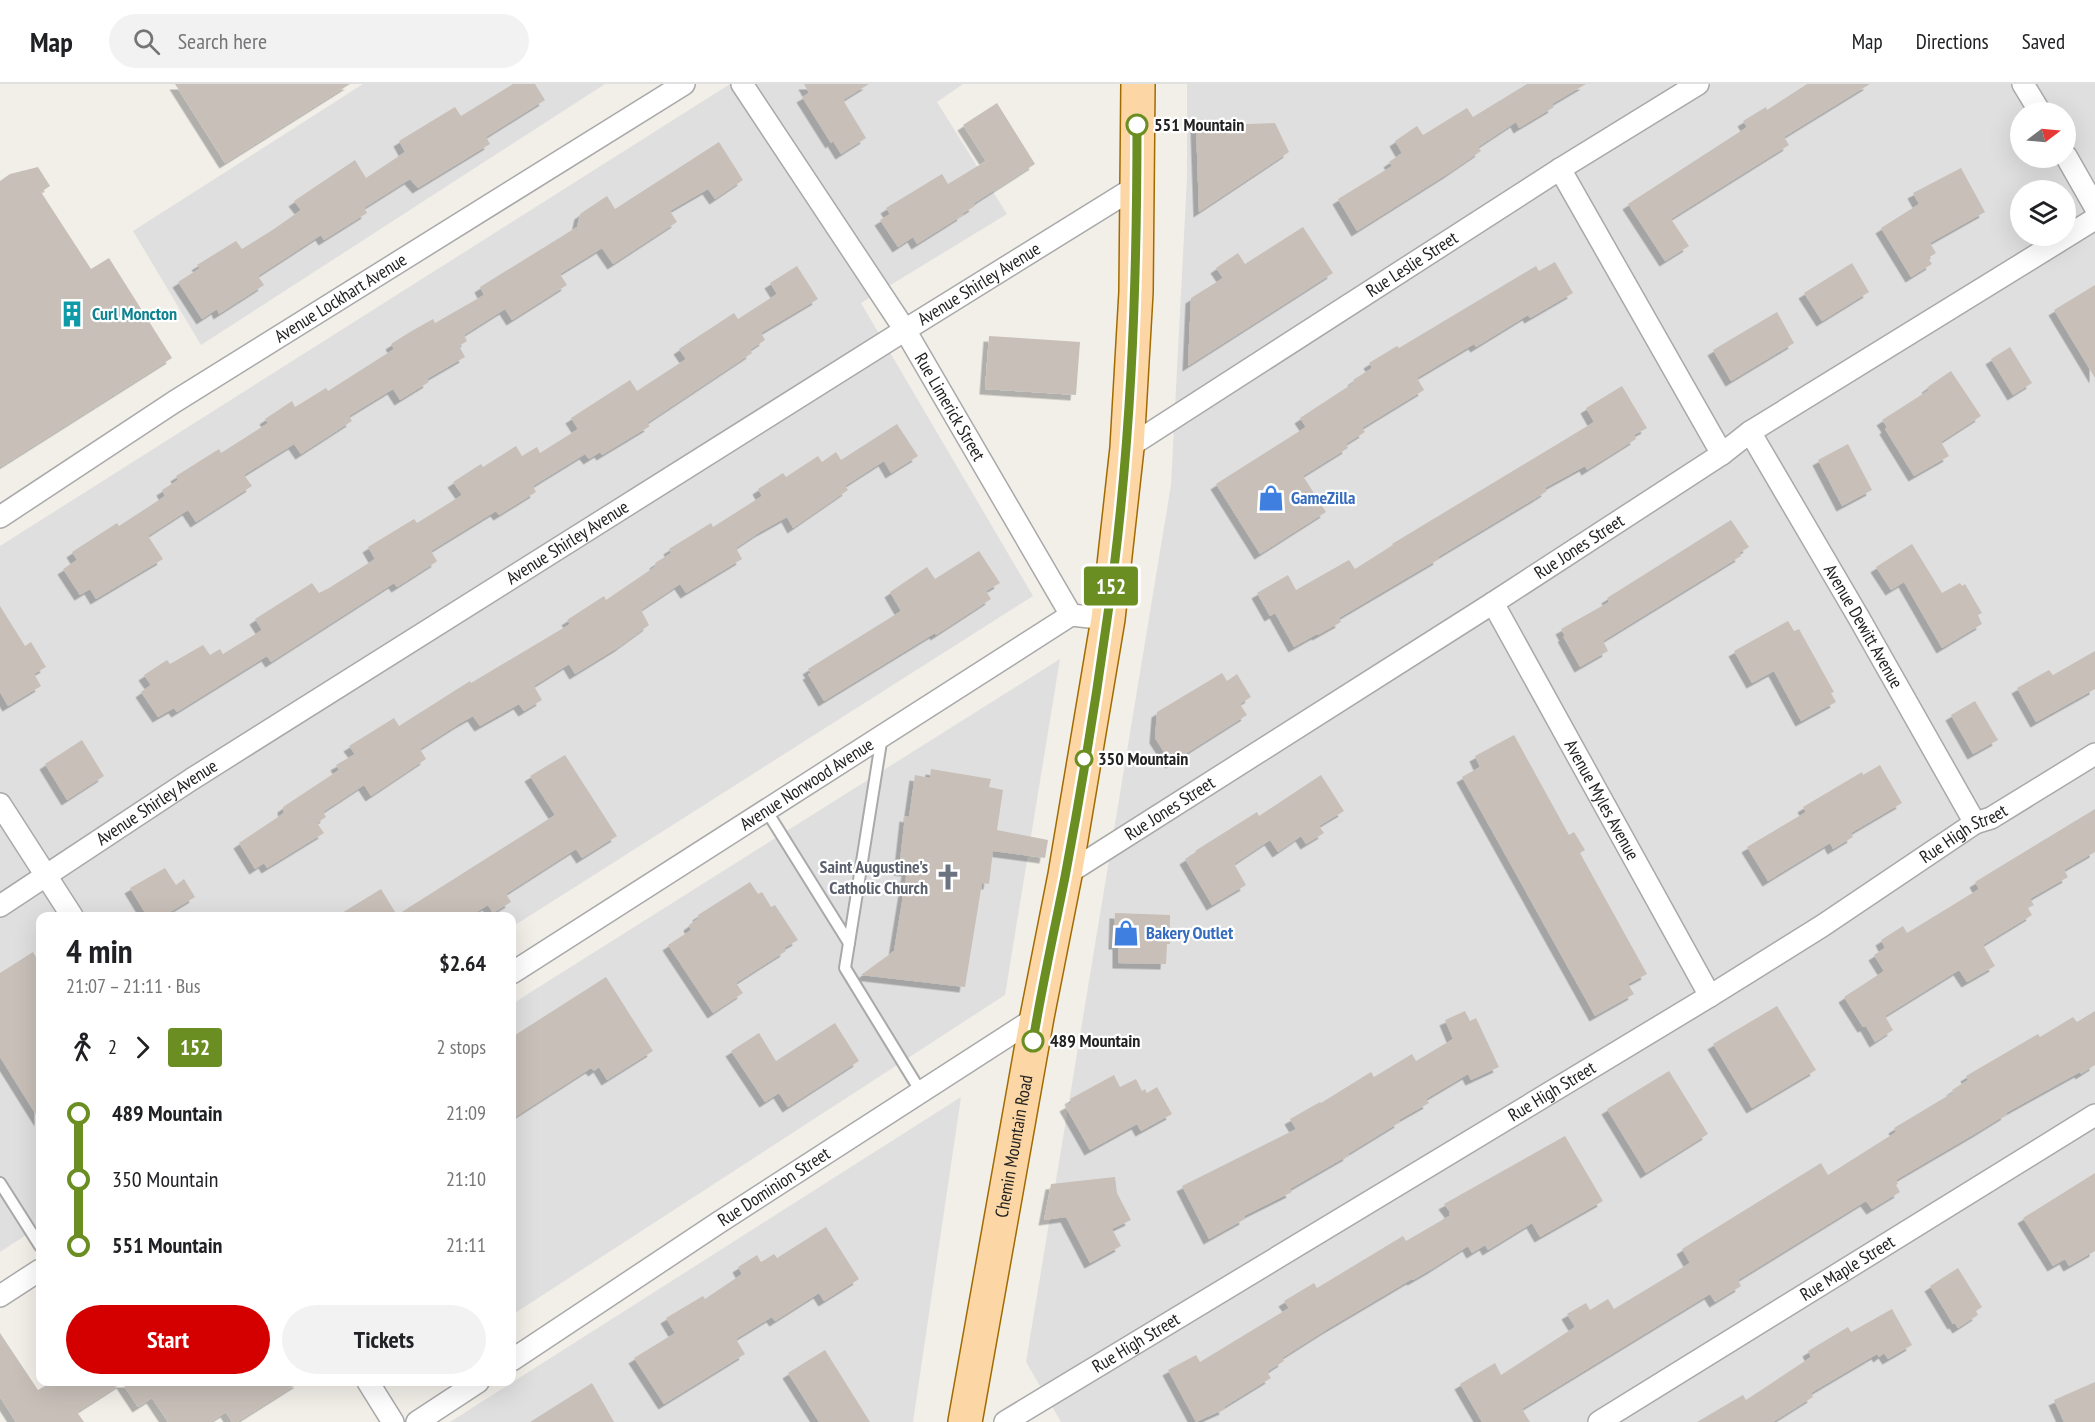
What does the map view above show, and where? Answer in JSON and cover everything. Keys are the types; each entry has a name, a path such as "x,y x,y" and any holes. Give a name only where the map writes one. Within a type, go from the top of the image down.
{"main road":[{"name":"Chemin Mountain Road","path":"965,1422 1037,1017 1065,874 1108,620 1127,448 1136,292 1138,84"}],"street":[{"name":"Avenue Lockhart Avenue","path":"0,517 174,402 684,84"},
{"name":"Rue Limerick Street","path":"742,84 905,330 1071,615"},
{"name":"Rue Leslie Street","path":"1127,448 1560,169 1698,84"},
{"path":"2023,84 2034,102"},
{"path":"2073,168 2095,207"},
{"path":"1560,169 1722,454"},
{"name":"Avenue Shirley Avenue","path":"0,906 192,779 1137,186"},
{"name":"Rue Jones Street","path":"1065,874 1493,603 1722,454 1750,432 2095,219"},
{"name":"Avenue Dewitt Avenue","path":"1750,432 1975,823"},
{"name":"Avenue Myles Avenue","path":"1493,603 1710,996"},
{"path":"1071,615 1108,620"},
{"name":"Avenue Norwood Avenue","path":"516,970 1071,615"},
{"name":"Rue High Street","path":"1005,1422 1710,996 1822,926 1975,823 1991,818 2095,754"},
{"path":"0,804 69,912"},
{"name":"Rue Dominion Street","path":"516,1357 718,1223 1037,1017"},
{"name":"Rue Maple Street","path":"1599,1422 2095,1115"},
{"path":"0,1296 36,1273"},
{"path":"370,1386 393,1422"},
{"path":"417,1422 472,1386"}],"lane":[{"path":"882,736 845,969 921,1092"},
{"path":"766,810 849,944"},
{"path":"0,1183 36,1240"}],"shaded area":[{"path":"363,84 605,84 201,345 133,231"},
{"path":"730,84 963,84 937,102 1007,214 861,303 1033,596 516,924 516,912 36,912 36,1229 0,1252 0,546"},
{"path":"1187,84 2095,84 2095,1422 1061,1422 1026,1362 1171,485 1187,178"},
{"path":"1060,659 1005,995 516,1312 516,1001"},
{"path":"961,1097 913,1422 450,1422 507,1386 516,1386 516,1380"}],"building":[{"path":"175,84 350,84 225,163"},
{"path":"513,84 535,84 545,100 486,137 490,144 418,188 410,179 364,208 367,213 324,240 321,235 258,276 264,285 219,314 217,309 202,319 178,282 200,268 197,265 236,241 242,249 274,229 301,210 294,201 355,160 366,178 405,152 399,141 455,107 461,116"},
{"path":"804,84 869,84 843,100 866,138 841,154 833,141 831,143 802,97 809,93"},
{"path":"1527,84 1586,84 1552,104 1554,107 1519,128 1516,122 1478,147 1481,151 1449,173 1357,231 1338,199 1392,166 1389,162 1402,153 1395,141 1417,126 1423,135 1467,108 1473,117"},
{"path":"1807,84 1870,84 1784,137 1789,145 1671,219 1689,246 1665,261 1628,204 1747,127 1743,121 1766,107 1767,110"},
{"path":"997,103 1035,164 973,204 975,206 963,215 917,244 913,237 898,247 880,220 890,214 886,208 942,174 948,184 986,161 963,125"},
{"path":"1275,123 1289,152 1199,212 1196,126"},
{"path":"719,142 743,180 715,199 708,189 670,211 677,222 613,264 602,248 560,274 567,285 512,320 505,309 464,335 467,341 459,346 465,357 427,379 429,382 400,400 393,389 349,416 352,421 301,454 294,444 244,475 252,486 196,522 188,510 148,536 163,559 96,599 90,589 80,595 63,569 77,560 72,552 117,523 119,526 165,496 162,490 178,480 176,476 219,449 221,453 268,423 265,419 292,401 295,407 326,388 328,391 394,349 391,344 410,332 433,319 435,323 484,295 480,287 577,227 580,214 607,196 615,209"},
{"name":"Curl Moncton","path":"38,167 50,186 41,192 91,269 109,258 172,358 0,467 0,181 10,174"},
{"path":"1961,168 1985,212 1930,243 1936,253 1928,258 1932,264 1911,277 1881,228 1919,204 1913,193"},
{"path":"1303,227 1333,273 1188,366 1191,298 1223,278 1216,268 1238,253 1245,264"},
{"path":"1555,262 1573,293 1530,318 1528,315 1476,347 1474,344 1417,378 1424,390 1362,428 1365,432 1346,444 1348,448 1303,476 1326,512 1260,554 1216,484 1306,427 1300,418 1355,382 1353,380 1372,368 1369,363 1397,346 1399,348 1536,266 1539,271"},
{"path":"1852,263 1869,292 1822,321 1804,293"},
{"path":"797,266 818,299 761,333 765,340 750,350 752,353 647,423 650,426 602,455 600,452 589,459 585,454 533,486 536,492 499,515 496,511 431,551 437,561 397,587 394,583 271,662 267,656 177,712 174,708 158,717 141,692 151,685 144,675 167,660 170,664 203,645 210,655 220,649 223,654 262,630 255,619 312,583 319,593 375,559 368,547 414,519 417,523 462,495 453,482 481,464 483,467 516,446 522,456 537,447 540,453 578,429 571,418 630,380 637,391 686,359 679,349 734,313 738,319 777,294 770,283"},
{"path":"2095,285 2095,378 2054,310"},
{"path":"1777,312 1794,343 1731,381 1713,350"},
{"path":"989,336 1080,342 1076,395 985,389"},
{"path":"2010,347 2032,383 2013,395 1991,359"},
{"path":"1951,371 1981,416 1941,442 1949,456 1914,476 1885,429 1887,427 1882,420 1929,390 1927,388 1929,386"},
{"path":"1622,386 1647,428 1634,435 1636,439 1587,470 1585,466 1545,488 1547,491 1536,498 1339,618 1341,622 1294,647 1275,613 1270,616 1257,593 1288,575 1296,590 1349,560 1355,569 1392,544 1594,422 1586,408"},
{"path":"897,424 918,456 891,473 884,461 845,486 848,490 793,528 787,517 760,532 736,548 742,559 686,593 680,584 641,610 649,625 619,647 575,674 569,664 534,686 542,700 524,711 519,704 480,726 473,716 459,724 420,749 426,759 371,796 364,785 323,812 326,817 317,823 324,833 267,868 264,863 255,869 239,843 284,813 283,807 339,770 336,765 355,754 349,746 394,718 399,726 470,681 471,683 570,624 567,620 604,596 606,600 656,566 655,563 671,553 669,549 711,523 713,527 762,496 758,489 783,473 786,477 818,456 822,462 836,452 841,460"},
{"path":"1848,444 1872,490 1842,506 1818,460"},
{"path":"1731,520 1749,547 1739,553 1741,556 1603,641 1608,651 1580,667 1561,629 1609,602 1607,598"},
{"path":"1912,544 1942,593 1960,583 1962,586 1965,584 1982,613 1978,615 1982,624 1942,648 1904,582 1891,590 1876,567"},
{"path":"979,551 1000,583 986,591 991,599 936,635 935,633 824,701 808,674 811,673 808,669 901,611 890,592 927,567 935,579"},
{"path":"0,606 25,646 31,642 46,667 34,674 41,686 8,706 0,692"},
{"path":"1788,621 1794,631 1799,629 1834,692 1831,693 1836,702 1801,721 1774,671 1752,683 1734,651"},
{"path":"2095,651 2095,689 2036,722 2017,688 2049,670 2053,675"},
{"path":"1222,673 1227,681 1237,674 1251,697 1240,704 1247,715 1171,763 1155,738 1157,712"},
{"path":"1975,701 1998,740 1973,754 1951,715"},
{"path":"1514,735 1569,835 1574,832 1585,850 1580,853 1647,974 1628,984 1634,994 1595,1016 1462,777 1480,767 1475,756"},
{"path":"82,740 104,776 67,800 45,764"},
{"path":"565,755 617,836 582,858 576,849 506,894 511,902 495,912 488,905 477,912 402,912 555,815 530,776"},
{"path":"1880,765 1902,803 1851,833 1853,837 1833,849 1830,843 1768,881 1747,847 1806,812 1803,807 1862,772 1863,775"},
{"name":"Saint Augustine's Catholic Church","path":"931,769 991,779 989,787 1003,790 997,830 1048,840 1045,858 993,851 989,884 982,883 965,987 861,975 894,951 907,871 899,870 905,816 909,817 915,775 930,778"},
{"path":"1321,775 1344,811 1319,826 1324,833 1306,844 1301,836 1278,852 1270,840 1234,864 1246,885 1212,905 1185,859 1257,812 1259,816"},
{"path":"2095,809 2095,852 2064,870 2068,877 2030,899 2034,905 2028,908 2032,915 1983,945 1995,966 1967,982 1959,970 1885,1016 1893,1030 1875,1042 1844,997 1884,971 1874,955 1885,948 1881,940 1903,926 1907,933 1979,889 1975,882"},
{"path":"165,868 176,885 184,879 195,897 171,912 145,912 130,888"},
{"path":"750,882 758,894 762,892 771,907 775,905 798,940 784,948 786,951 736,983 743,993 713,1013 668,945 691,930 689,925 699,918 698,915"},
{"path":"381,889 395,912 344,912"},
{"path":"1115,913 1170,915 1170,944 1167,944 1166,964 1118,963 1118,944 1114,944"},
{"path":"33,952 36,957 36,1115 0,1057 0,973"},
{"path":"606,977 653,1051 607,1080 599,1067 594,1071 591,1068 516,1116 516,1034"},
{"path":"1777,1006 1816,1070 1752,1108 1713,1044"},
{"path":"1465,1011 1470,1021 1476,1018 1499,1067 1471,1080 1468,1074 1426,1099 1429,1103 1399,1120 1400,1122 1349,1155 1290,1189 1292,1192 1244,1216 1245,1219 1209,1239 1182,1186 1296,1129 1290,1119 1371,1072 1374,1077 1412,1054 1416,1061 1453,1039 1445,1020"},
{"path":"2095,1011 2095,1065 2006,1113 1896,1180 1900,1192 1872,1209 1866,1201 1738,1280 1741,1286 1715,1302 1710,1294 1522,1409 1530,1422 1482,1422 1460,1384 1495,1363 1501,1375 1575,1327 1567,1314 1586,1303 1590,1310 1608,1299 1614,1309 1690,1263 1682,1249 1821,1163 1828,1175 1896,1132 1894,1128 1954,1092 1952,1090 1968,1080 1966,1076 2038,1034 2040,1037 2073,1017 2077,1022"},
{"path":"835,1023 859,1061 788,1107 779,1093 765,1102 731,1051 759,1033 776,1061"},
{"path":"1669,1071 1708,1134 1646,1173 1607,1109"},
{"path":"1114,1075 1120,1087 1136,1079 1142,1091 1145,1089 1147,1093 1157,1087 1172,1114 1141,1131 1137,1124 1090,1150 1065,1106 1072,1102 1070,1099"},
{"path":"1565,1136 1603,1201 1540,1237 1532,1223 1488,1250 1485,1245 1472,1253 1468,1246 1282,1358 1284,1361 1267,1372 1271,1378 1224,1407 1225,1409 1196,1422 1168,1370 1196,1355 1200,1362 1289,1308 1284,1301 1314,1283 1317,1288 1403,1236 1406,1241 1449,1216 1450,1212 1444,1204"},
{"path":"2095,1173 2095,1251 2069,1266 2065,1259 2053,1266 2023,1218"},
{"path":"1115,1177 1117,1193 1131,1220 1112,1229 1121,1246 1090,1263 1066,1217 1044,1220 1051,1184"},
{"path":"826,1227 859,1279 824,1301 819,1293 775,1321 772,1317 736,1339 745,1354 664,1404 634,1358 675,1333 666,1318 703,1296 705,1299 742,1274 738,1267 757,1255 761,1262 774,1254 777,1258"},
{"path":"1958,1268 1982,1307 1976,1311 1978,1315 1958,1328 1955,1323 1953,1324 1930,1286"},
{"path":"1892,1309 1912,1345 1888,1359 1884,1353 1879,1357 1877,1354 1811,1393 1813,1397 1773,1422 1697,1422 1743,1395 1746,1400 1811,1357 1808,1351 1848,1327 1851,1332"},
{"path":"0,1333 38,1390 45,1386 117,1386 77,1412 84,1422 16,1422 0,1397"},
{"path":"825,1350 870,1422 819,1422 788,1373"},
{"path":"2095,1382 2095,1422 2064,1422 2054,1400"},
{"path":"592,1383 614,1422 530,1422"},
{"path":"124,1386 294,1386 237,1422 232,1422 226,1412 210,1422 168,1422 152,1398 138,1407"}],"bus line":[{"name":"152","path":"1033,1041 1065,874 1108,620 1127,448 1136,292 1137,125"}],"place":[{"name":"551 Mountain","path":"1137,125"},
{"name":"Curl Moncton","path":"72,314"},
{"name":"GameZilla","path":"1271,498"},
{"name":"350 Mountain","path":"1084,759"},
{"name":"Saint Augustine's Catholic Church","path":"948,877"},
{"name":"Bakery Outlet","path":"1126,933"},
{"name":"489 Mountain","path":"1033,1041"}]}
